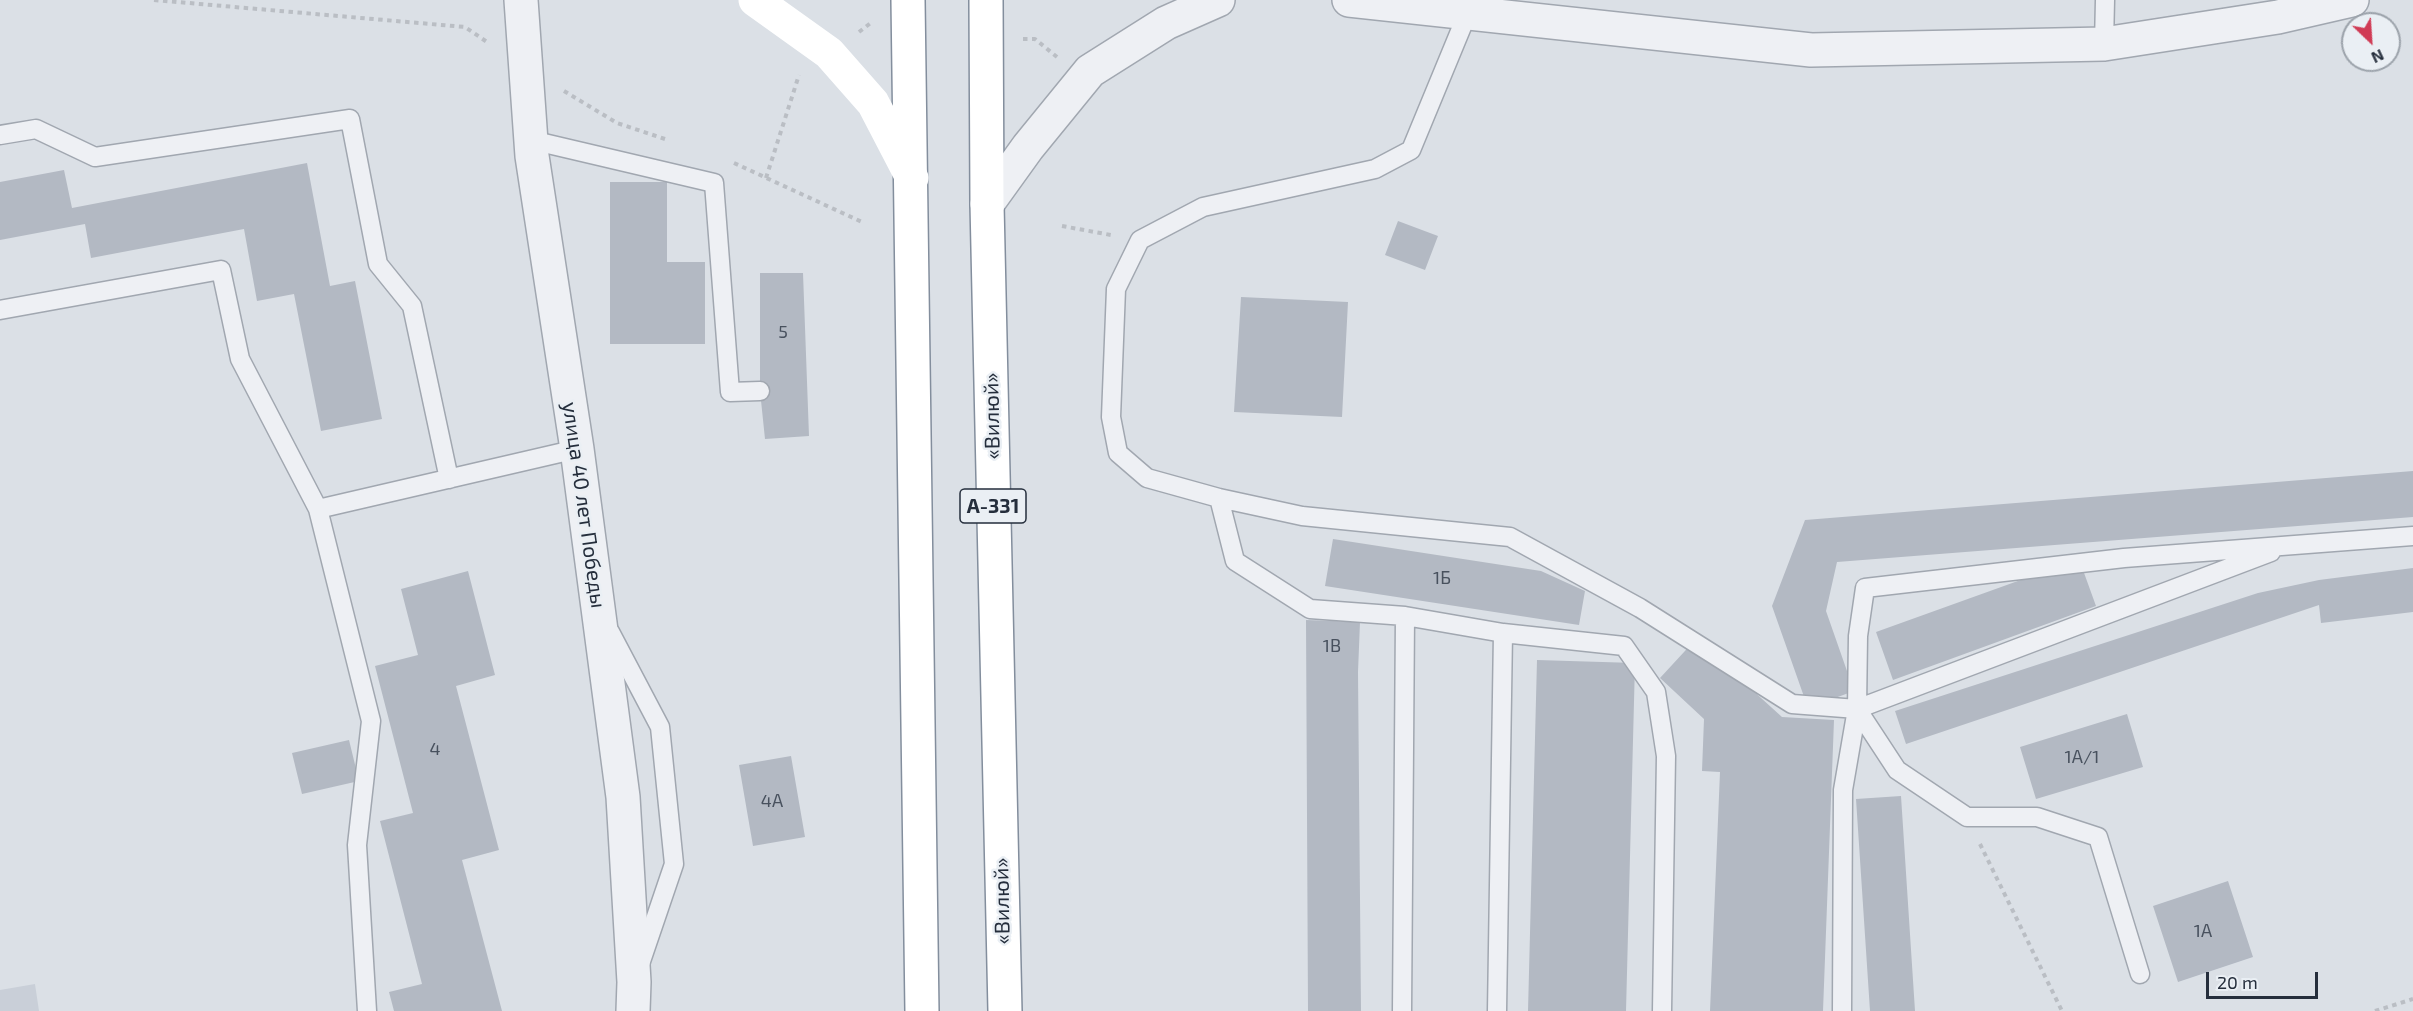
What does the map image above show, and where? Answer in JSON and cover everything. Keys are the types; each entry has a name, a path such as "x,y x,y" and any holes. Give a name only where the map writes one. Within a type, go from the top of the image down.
{"main road":[{"path":"755,0 829,53 873,103 912,178"},
{"path":"909,0 922,1011"},
{"name":"«Вилюй»","path":"986,0 987,204 1005,1011"}],"street":[{"name":"улица 40 лет Победы","path":"521,0 531,140 600,614 622,797 633,997"},
{"path":"987,204 1028,147 1090,71 1166,23 1218,0"},
{"path":"1349,0 1810,50 2104,44 2278,17 2352,0"}],"lane":[{"path":"2104,0 2104,44"},
{"path":"1468,12 1411,150 1375,169 1203,207 1140,240 1116,289 1111,417 1118,453 1147,478 1219,498 1302,516 1510,537 1640,608 1792,704 1857,709 2289,545"},
{"path":"0,135 36,129 95,157 350,119 378,264 412,306 449,479"},
{"path":"531,140 714,183 730,392 760,391"},
{"path":"0,310 221,270 240,359 318,509 371,721 357,845 367,1011"},
{"path":"318,509 577,449"},
{"path":"1219,498 1235,561 1310,609 1406,616 1503,633 1624,646 1656,692 1666,756 1662,1011"},
{"path":"1842,1011 1843,790 1857,709 1858,636 1865,588 2124,558 2413,537"},
{"path":"600,614 660,727 674,864 633,997"},
{"path":"1402,1011 1406,616"},
{"path":"1497,1011 1503,633"},
{"path":"1857,709 1898,771 1966,817 2037,817 2098,837 2140,974"}],"path":[{"path":"1062,226 1140,240"},
{"path":"1966,817 2062,1011"},
{"path":"2375,1011 2413,999"}],"shaded area":[{"path":"35,984 39,1011 0,1011 0,990"}],"building":[{"path":"307,163 330,286 355,281 382,419 321,431 294,294 257,301 244,229 91,258 85,224 0,240 0,182 64,170 72,208"},
{"path":"610,182 667,182 667,262 705,262 705,344 610,344"},
{"path":"1398,221 1438,236 1425,270 1385,255"},
{"path":"760,273 803,273 809,436 765,439 760,391"},
{"path":"1241,297 1348,302 1342,417 1234,412"},
{"path":"2413,471 2413,517 1837,562 1826,611 1854,691 1808,708 1772,606 1805,520"},
{"path":"1333,539 1541,571 1585,591 1579,625 1325,586"},
{"path":"2079,559 2096,606 1893,680 1876,632"},
{"path":"2413,568 2413,612 2321,623 2319,605 1906,744 1895,711 2258,593 2319,580"},
{"path":"468,571 495,675 456,686 499,850 462,860 502,1011 394,1011 389,992 422,984 380,821 413,813 375,666 418,655 401,589"},
{"path":"1306,620 1360,622 1358,672 1361,1011 1308,1011"},
{"path":"1696,639 1782,717 1834,720 1823,1011 1710,1011 1720,772 1702,771 1704,719 1660,678"},
{"path":"1537,660 1635,663 1626,1011 1528,1011"},
{"path":"2127,714 2143,767 2036,799 2020,747"},
{"path":"349,740 359,781 302,794 292,753"},
{"path":"791,756 805,837 753,846 739,765"},
{"path":"1901,796 1915,1011 1870,1011 1856,799"},
{"path":"2228,881 2253,957 2178,982 2153,906"}]}
